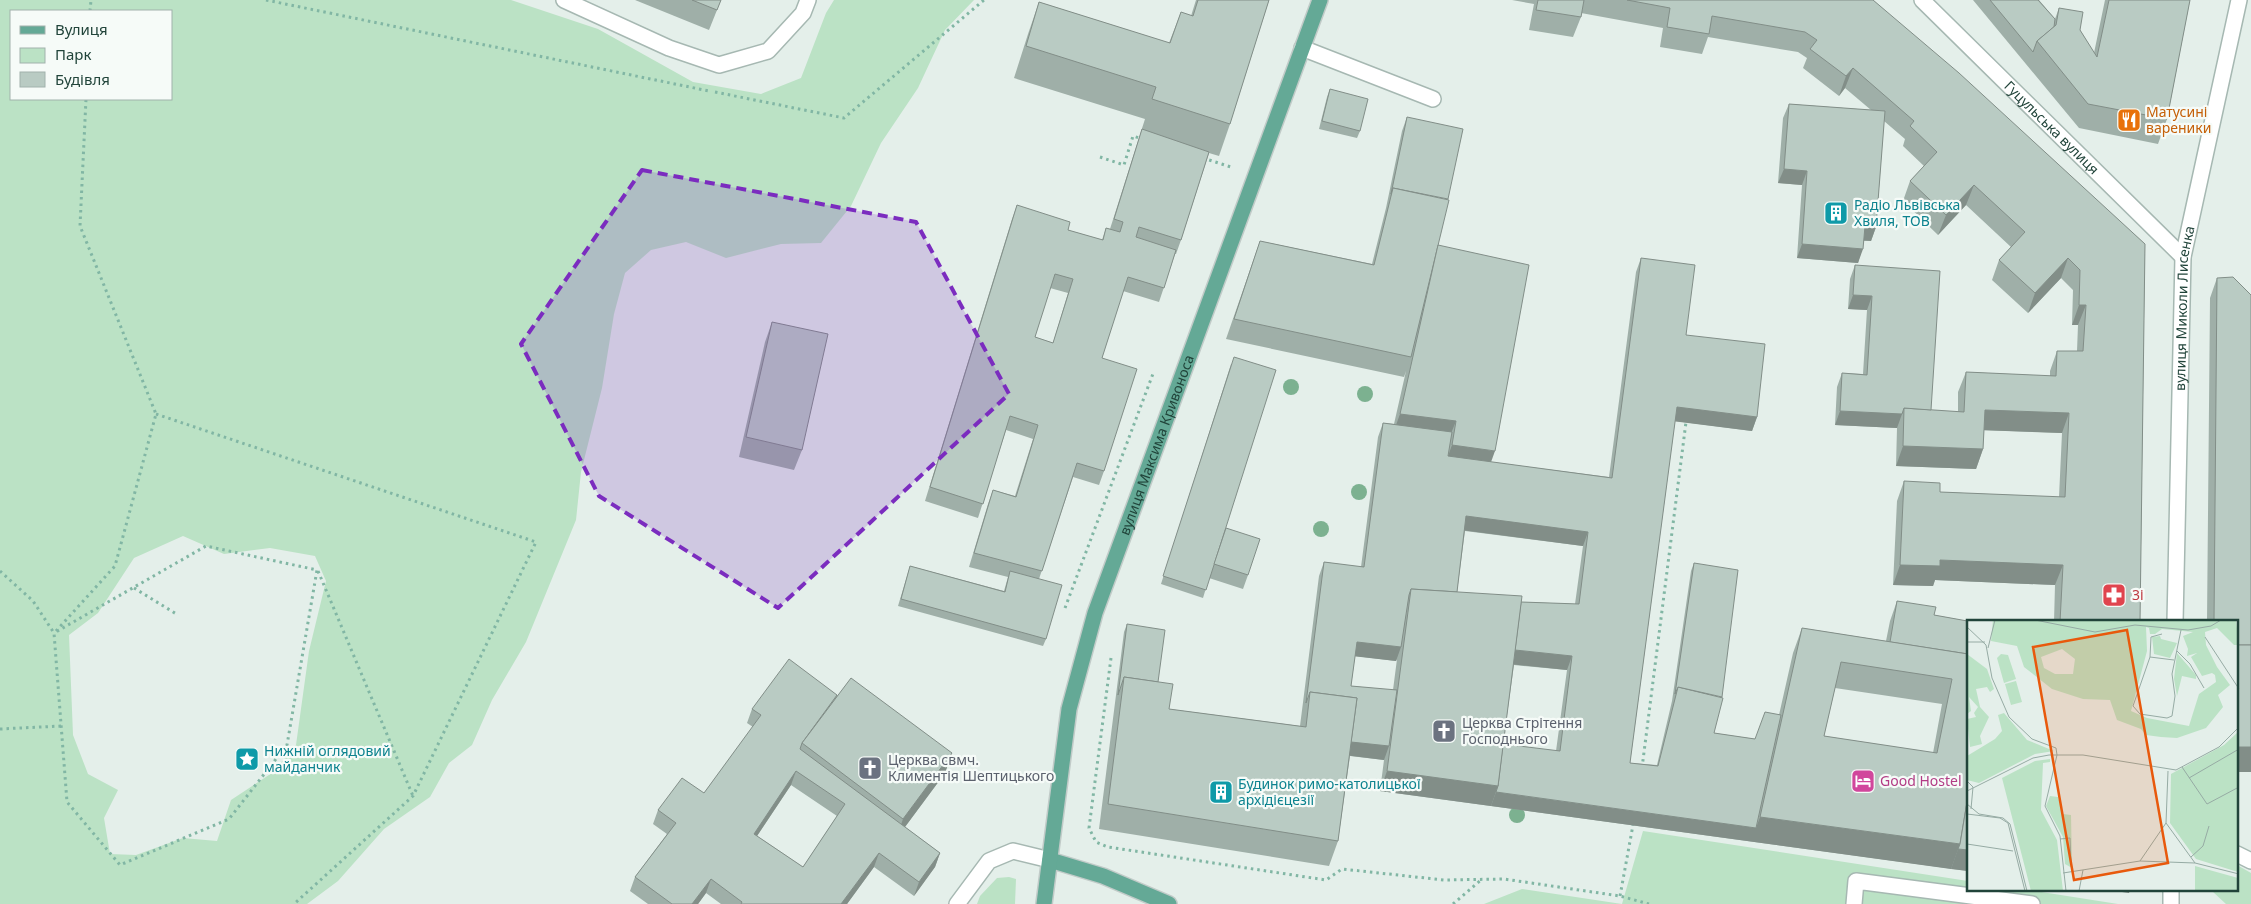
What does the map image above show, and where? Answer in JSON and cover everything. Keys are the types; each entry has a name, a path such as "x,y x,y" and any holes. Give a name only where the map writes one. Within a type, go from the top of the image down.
{"main road":[{"name":"вулиця Максима Кривоноса","path":"1044,904 1069,709 1096,612 1320,0"},
{"path":"1050,860 1103,876 1169,904"}],"street":[{"path":"564,0 669,48 719,65 768,51 803,14 808,0"},
{"name":"Гуцульська вулиця","path":"1922,0 2183,257"},
{"name":"вулиця Миколи Лисенка","path":"2175,620 2183,257 2239,0"},
{"path":"1302,48 1432,99"},
{"path":"957,904 989,861 1013,851 1050,860"},
{"path":"2238,854 2251,861"},
{"path":"1854,904 1856,881 2032,904"}],"path":[{"path":"54,633 115,566 156,414 80,226 86,100"},
{"path":"1100,157 1124,165 1133,136 1151,141"},
{"path":"1195,156 1230,167"},
{"path":"156,414 536,542 413,796 294,904"},
{"path":"1640,778 1686,422"},
{"path":"54,633 206,546 318,570"},
{"path":"318,570 413,796"},
{"path":"0,571 34,601 54,633 67,802 120,865 229,819 287,745 318,570"},
{"path":"134,588 178,615"},
{"path":"1112,656 1090,828 1096,842 1108,847 1326,880 1342,869 1444,880 1504,879 1620,896 1649,904"},
{"path":"0,729 62,726"},
{"path":"1620,896 1633,825"},
{"path":"1453,904 1481,880"}],"highlighted area":[{"path":"642,170 916,222 1009,394 778,608 599,496 521,344"}],"green space":[{"path":"0,0 511,0 598,29 693,82 761,94 801,78 826,13 834,0 974,0 945,30 918,88 881,143 851,206 821,243 781,244 726,258 686,242 651,250 625,273 614,314 602,388 581,472 576,520 526,642 492,700 472,745 449,763 430,797 384,829 338,881 307,904 0,904","holes":["183,536 224,554 270,548 315,556 326,581 309,651 296,745 272,773 231,800 217,841 183,838 136,855 110,854 104,818 118,790 88,774 73,735 69,635 98,613 134,558"]},
{"path":"1643,831 1967,881 1967,892 2041,892 2118,904 1622,904"},
{"path":"2238,866 2251,873 2251,904 2226,904 2213,892 2238,892"},
{"path":"1009,877 1016,879 1015,904 977,904 980,896 997,878"},
{"path":"1522,889 1622,904 1484,904"}],"building":[{"path":"692,0 721,0 717,10"},
{"path":"1198,0 1269,0 1230,124 1152,99 1156,87 1026,46 1039,2 1170,43 1181,12 1193,16"},
{"path":"1538,0 1584,0 1581,17 1536,10"},
{"path":"1627,0 1873,0 1959,73 2145,244 2140,620 2060,620 2063,565 1940,560 1940,566 1900,565 1904,481 1940,483 1940,492 2065,497 2069,413 1985,410 1983,449 1903,446 1904,408 1964,412 1966,372 2056,376 2057,351 2083,351 2086,305 2079,305 2080,270 2068,258 2035,293 1999,260 2025,232 1974,185 1946,215 1910,181 1937,152 1910,126 1914,121 1853,68 1846,76 1810,49 1817,40 1805,32 1712,16 1709,34 1667,27 1670,8"},
{"path":"1990,0 2038,0 2055,19 2054,27 2037,41 2033,52"},
{"path":"2109,0 2190,0 2167,119 2088,104 2037,41 2056,25 2059,8 2083,12 2080,30 2097,57"},
{"path":"1330,89 1368,99 1360,131 1322,121"},
{"name":"Радіо Львівська Хвиля, ТОВ","path":"1789,104 1885,111 1876,227 1865,226 1863,249 1802,244 1807,171 1784,169"},
{"path":"1407,117 1463,129 1448,199 1393,188 1391,194"},
{"path":"1142,129 1209,152 1181,240 1139,227 1136,237 1176,250 1164,288 1128,277 1102,358 1137,369 1104,471 1077,463 1042,571 974,553 993,490 1016,497 1038,425 1010,416 983,504 930,487 1017,205 1070,222 1068,230 1103,240 1106,228 1120,232 1123,222 1114,219","holes":["1055,274 1073,279 1053,343 1035,337"]},
{"path":"1393,188 1449,200 1411,357 1234,319 1260,241 1374,265"},
{"path":"1438,245 1529,265 1495,451 1452,445 1456,421 1400,414"},
{"path":"1641,258 1695,265 1686,335 1765,344 1757,417 1677,407 1630,763 1658,766 1678,687 1723,698 1714,733 1755,739 1765,712 1781,715 1756,828 1496,792 1503,744 1560,751 1572,656 1515,650 1521,602 1579,604 1588,532 1466,516 1457,592 1411,589 1401,647 1357,642 1351,686 1397,690 1389,746 1351,742 1357,698 1310,692 1306,703 1324,562 1364,567 1383,423 1452,432 1448,456 1612,478"},
{"path":"1855,265 1940,271 1931,410 1904,408 1902,414 1840,411 1842,373 1867,375 1872,296 1853,295"},
{"path":"2233,277 2251,295 2251,645 2238,645 2238,620 2214,620 2217,278"},
{"path":"772,322 828,334 802,450 746,437"},
{"path":"1234,357 1276,370 1206,590 1163,576"},
{"path":"1226,528 1260,539 1248,575 1214,564"},
{"path":"1694,563 1738,570 1722,697 1678,687 1675,694"},
{"path":"910,566 1005,592 1010,571 1062,585 1046,639 901,599"},
{"name":"Церква Стрітення Господнього","path":"1411,589 1522,596 1498,786 1387,771"},
{"path":"1897,601 1936,607 1934,615 1967,621 1967,654 1890,642"},
{"path":"1127,624 1165,630 1158,682 1124,677 1118,695"},
{"path":"1802,628 1967,654 1967,802 1960,844 1760,817","holes":["1841,662 1952,679 1937,753 1824,736"]},
{"path":"2238,645 2251,645 2251,747 2238,747"},
{"path":"789,659 837,695 802,743 800,749 940,853 919,882 879,853 841,904 741,904 742,902 711,879 692,904 672,904 635,877 676,823 658,810 682,778 704,793 761,715 752,709","holes":["796,771 845,804 803,867 754,834"]},
{"name":"Будинок римо-католицької архідієцезії","path":"1124,677 1173,684 1169,709 1306,727 1310,692 1357,698 1338,841 1108,804"},
{"name":"Церква свмч. Климентія Шептицького","path":"851,678 952,753 903,819 802,743"},
{"path":"1967,802 1967,850 1958,849"}],"place":[{"name":"Матусині вареники","path":"2129,120"},
{"name":"Радіо Львівська Хвиля, ТОВ","path":"1836,213"},
{"name":"3і","path":"2114,595"},
{"name":"Церква Стрітення Господнього","path":"1444,731"},
{"name":"Нижній оглядовий майданчик","path":"247,759"},
{"name":"Церква свмч. Климентія Шептицького","path":"870,768"},
{"name":"Good Hostel","path":"1863,781"},
{"name":"Будинок римо-католицької архідієцезії","path":"1221,792"}]}
